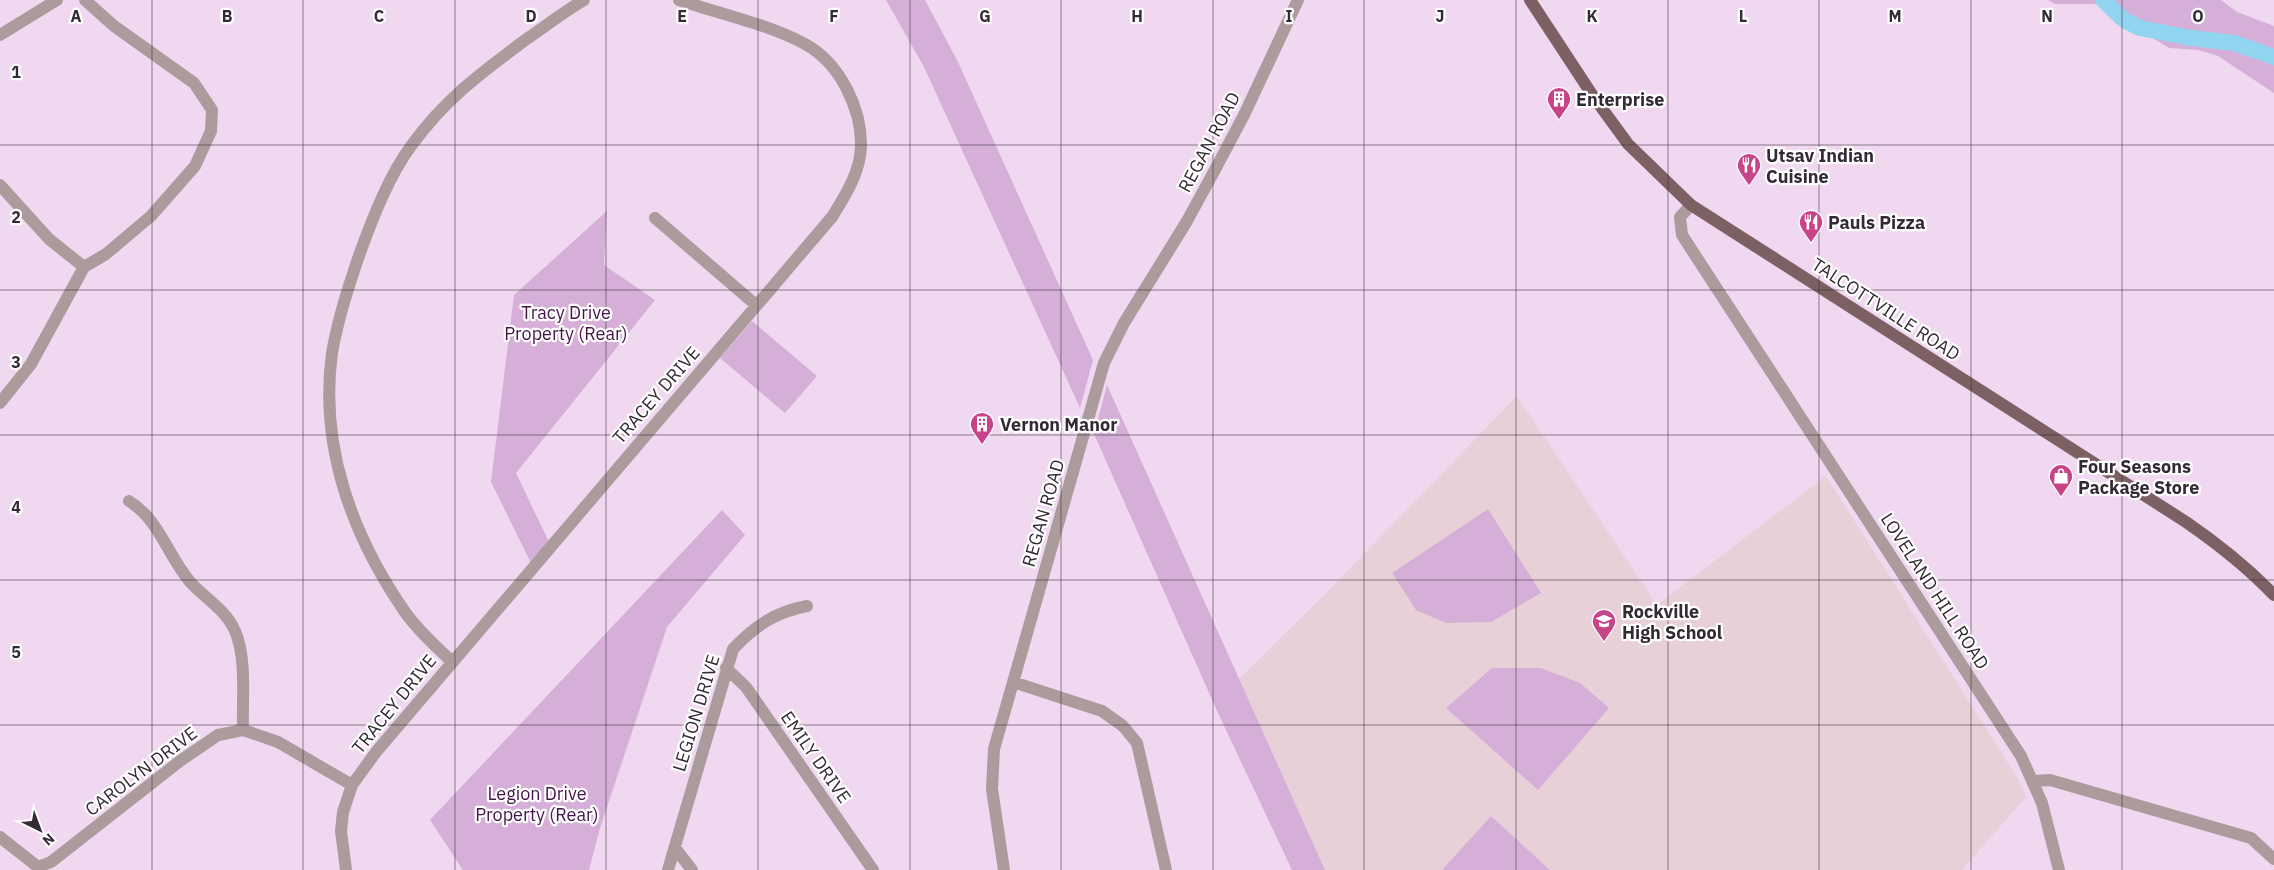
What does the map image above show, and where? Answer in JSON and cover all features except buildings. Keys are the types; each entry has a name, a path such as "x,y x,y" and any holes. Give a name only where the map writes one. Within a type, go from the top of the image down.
{"main road":[{"name":"TALCOTTVILLE ROAD","path":"1530,0 1593,96 1628,144 1691,205 2186,522 2218,544 2252,572 2274,595"}],"street":[{"path":"0,35 57,0"},
{"path":"0,403 31,364 84,267 106,254 151,216 195,166 211,131 212,110 194,84 114,26 84,0"},
{"path":"452,662 406,614 378,568 352,516 337,468 330,420 332,354 345,292 367,233 385,191 410,147 439,111 464,86 584,0"},
{"name":"TRACEY DRIVE","path":"346,870 341,831 343,812 352,785 452,662 832,217 849,190 861,147 854,106 842,80 807,45 788,36 679,0"},
{"name":"REGAN ROAD","path":"1004,870 991,773 994,749 1104,363 1124,323 1187,221 1222,157 1298,0"},
{"path":"0,185 49,239 84,267"},
{"name":"LOVELAND HILL ROAD","path":"1691,205 1680,217 1682,235 1925,605 2021,756 2034,781 2042,803 2059,870"},
{"path":"655,218 756,305"},
{"path":"129,501 150,518 190,582 221,611 235,630 241,651 243,730 278,742 352,785"},
{"name":"LEGION DRIVE","path":"668,870 733,649 753,629 786,610 807,606"},
{"name":"EMILY DRIVE","path":"726,668 746,687 873,870"},
{"path":"1013,682 1102,711 1123,726 1137,744 1166,870"},
{"name":"CAROLYN DRIVE","path":"0,837 38,867 52,862 218,735 243,730"},
{"path":"2034,781 2050,780 2251,838 2274,859"},
{"path":"674,848 692,870"}],"shaded area":[{"name":"Rockville High School","path":"1517,396 1657,605 1826,476 2018,779 2026,797 1962,870 1325,870 1239,679 1325,594"}],"green space":[{"path":"886,0 925,0 958,62 1093,360 1080,408 924,67"},
{"path":"2048,0 2221,0 2237,12 2274,26 2274,93 2218,56 2199,50 2169,48 2097,4 2055,4"},
{"name":"Tracy Drive Property (Rear)","path":"607,211 604,265 655,300 516,473 550,544 532,565 491,482 514,295"},
{"path":"752,321 817,376 785,413 720,358"},
{"path":"1107,385 1325,870 1292,870 1218,713 1094,434"},
{"path":"1488,509 1541,593 1491,622 1446,623 1416,610 1392,573"},
{"name":"Legion Drive Property (Rear)","path":"722,510 745,535 667,627 600,828 589,870 463,870 430,820"},
{"path":"1492,668 1541,668 1580,683 1609,708 1538,790 1446,708"},
{"path":"1491,816 1550,870 1442,870"}],"waterway":[{"path":"2103,0 2124,20 2140,28 2191,38 2234,43 2274,57"}],"place":[{"name":"Enterprise","path":"1559,120"},
{"name":"Utsav Indian Cuisine","path":"1749,186"},
{"name":"Pauls Pizza","path":"1811,243"},
{"name":"Vernon Manor","path":"982,445"},
{"name":"Four Seasons Package Store","path":"2061,497"},
{"name":"Rockville High School","path":"1604,642"}]}
